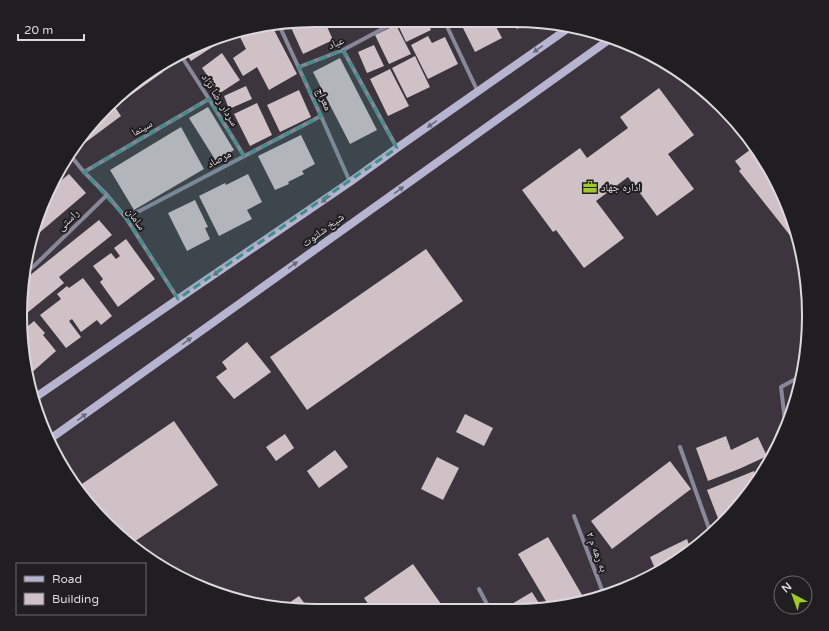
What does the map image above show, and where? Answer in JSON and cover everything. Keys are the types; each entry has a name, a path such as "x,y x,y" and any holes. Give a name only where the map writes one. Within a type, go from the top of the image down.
{"main road":[{"path":"39,396 350,182 563,32"},
{"name":"شیخ شلتوت","path":"54,436 606,42"}],"street":[{"name":"عباد","path":"299,67 344,50 386,27"},
{"path":"447,27 478,92"},
{"name":"معراج","path":"281,29 350,182"},
{"path":"344,50 397,148"},
{"name":"سردار رضا نژاد","path":"183,59 244,156"},
{"name":"سینما","path":"84,172 209,99"},
{"name":"مرصاد","path":"126,218 321,116"},
{"name":"سامان","path":"73,159 126,218 178,299"},
{"name":"راستی","path":"31,268 107,195"},
{"path":"784,415 781,387 794,380"},
{"path":"680,447 709,528"},
{"name":"به رهه م ۲","path":"574,516 602,590"},
{"path":"479,589 487,604"}],"highlighted area":[{"path":"343,50 397,148 178,299 126,218 84,172 209,99 244,156 321,116 299,67"}],"building":[{"path":"327,27 333,40 303,54 291,28"},
{"path":"392,27 397,27 411,54 389,64 375,35"},
{"path":"399,27 430,27 431,30 406,42"},
{"path":"462,27 496,27 502,38 475,52"},
{"path":"274,30 297,74 269,90 257,67 243,76 233,58 246,49 240,37"},
{"path":"428,36 432,43 445,37 458,64 428,79 411,45"},
{"path":"215,45 191,61 188,57"},
{"path":"374,45 384,66 367,73 358,52"},
{"path":"222,53 240,80 220,93 202,68"},
{"path":"415,56 430,87 407,98 392,68"},
{"path":"340,58 377,130 350,144 313,72"},
{"path":"390,69 409,106 388,116 370,79"},
{"path":"163,72 128,97 155,76"},
{"path":"246,86 252,99 229,109 224,96"},
{"path":"659,88 694,135 668,154 694,189 657,216 628,177 596,201 624,238 584,268 556,230 553,232 522,190 580,148 587,158 628,128 620,117"},
{"path":"299,90 311,117 280,132 267,105"},
{"path":"257,103 272,135 250,146 234,114"},
{"path":"115,107 121,116 85,143"},
{"path":"208,107 234,150 216,161 189,118"},
{"path":"181,127 204,169 134,210 110,170"},
{"path":"301,135 315,164 302,171 304,174 288,182 289,184 275,190 258,156"},
{"path":"749,150 772,188 787,223 791,236 739,171 741,169 735,161"},
{"path":"69,174 86,193 39,233 49,205 61,180"},
{"path":"248,174 262,202 247,210 252,219 219,236 199,196 225,183 226,185"},
{"path":"195,200 208,227 205,228 210,239 187,251 168,213"},
{"path":"99,220 112,235 59,277 64,283 27,313 30,276"},
{"path":"126,239 155,279 118,307 100,282 103,279 93,266 111,253 116,259 120,256 114,248"},
{"path":"426,249 463,301 307,410 270,357"},
{"path":"83,278 112,316 101,325 97,320 81,332 72,319 69,321 81,337 66,348 40,315 61,299 57,294 67,286 69,288"},
{"path":"34,321 45,333 43,335 56,351 33,372 29,353 28,326"},
{"path":"247,342 271,372 234,399 216,377 227,369 222,362"},
{"path":"465,414 493,428 484,446 456,432"},
{"path":"174,421 218,485 136,541 111,520 82,484"},
{"path":"285,434 294,448 276,461 266,447"},
{"path":"726,436 731,450 758,437 766,454 765,457 739,469 708,481 696,448"},
{"path":"335,450 348,467 319,488 307,471"},
{"path":"437,457 459,468 443,500 421,489"},
{"path":"670,461 691,489 612,549 591,521"},
{"path":"754,471 755,473 718,519 707,490"},
{"path":"548,537 582,595 547,602 518,554"},
{"path":"687,539 689,544 654,567 650,557"},
{"path":"413,564 441,604 368,604 364,598"},
{"path":"532,592 539,603 514,604 512,604"},
{"path":"299,596 305,603 297,603 290,603"}],"place":[{"name":"اداره جهاد","path":"590,187"}]}
